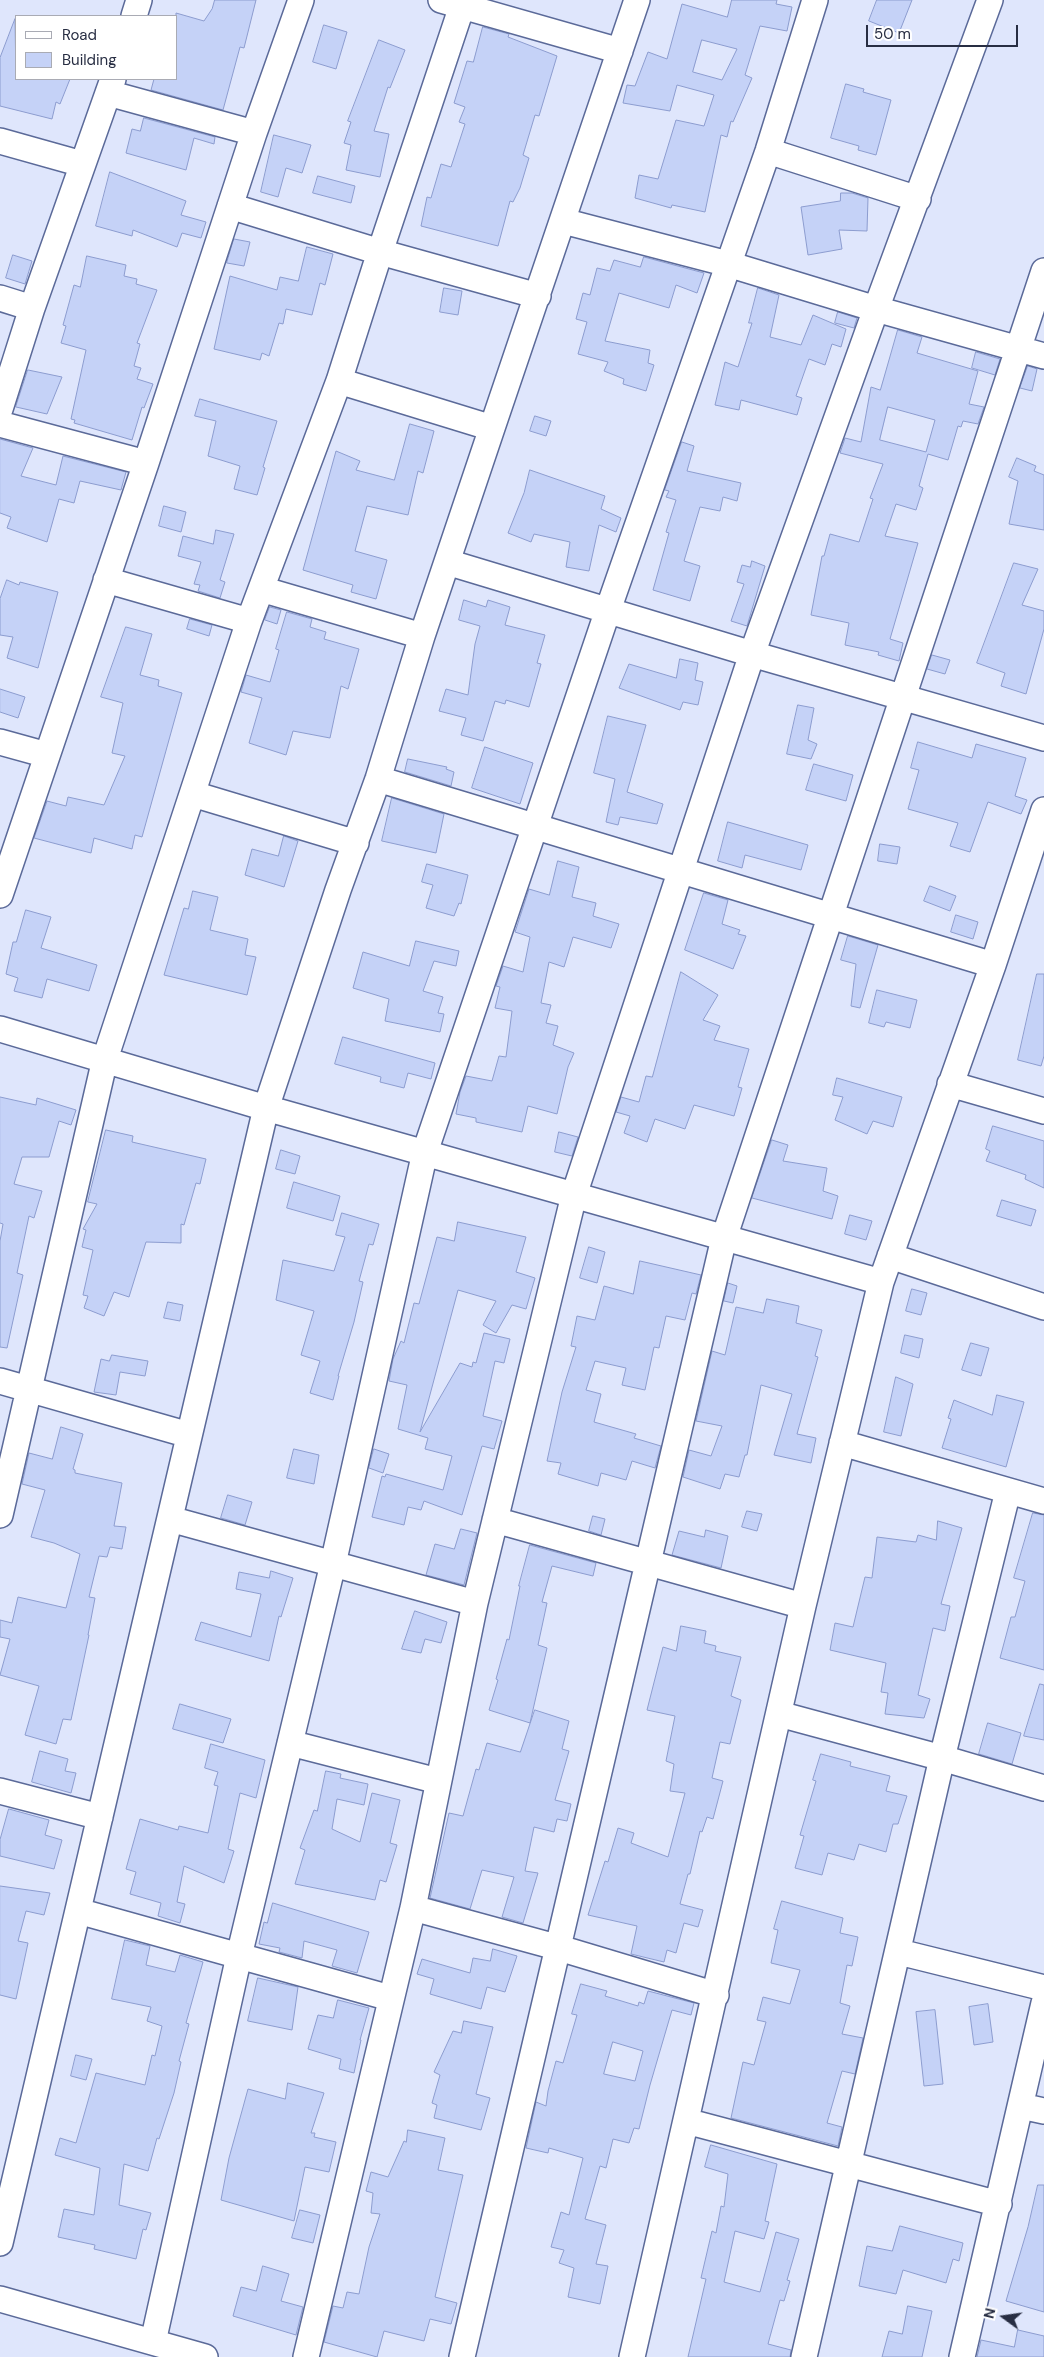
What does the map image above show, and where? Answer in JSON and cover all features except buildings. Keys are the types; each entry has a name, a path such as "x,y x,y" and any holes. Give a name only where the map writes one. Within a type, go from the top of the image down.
{"street":[{"path":"134,15 139,0"},
{"path":"0,895 146,463 254,133 301,0"},
{"path":"0,2243 266,1108 338,890 378,779 422,636 638,0"},
{"path":"153,2342 239,1956 333,1564 425,1152 608,610 768,152 815,0"},
{"path":"306,2357 412,1908 475,1603 574,1194 752,654 990,0"},
{"path":"0,1515 104,1059 249,621 340,382 456,2 620,51"},
{"path":"0,409 32,308 111,86 254,133"},
{"path":"0,141 82,164"},
{"path":"768,152 918,199"},
{"path":"230,206 380,252 538,296"},
{"path":"563,220 728,264 876,309 1044,356"},
{"path":"462,2357 556,1947 724,1238 1044,270"},
{"path":"0,298 32,308"},
{"path":"340,382 492,428"},
{"path":"0,424 146,463"},
{"path":"447,562 901,698 1044,738"},
{"path":"106,580 249,621"},
{"path":"261,589 422,636"},
{"path":"0,742 47,756"},
{"path":"378,779 993,965"},
{"path":"193,794 356,843"},
{"path":"632,2357 716,1995 803,1606 881,1282 993,965 1044,810"},
{"path":"0,1029 266,1108 881,1282"},
{"path":"950,1084 1044,1111"},
{"path":"890,1256 1044,1307"},
{"path":"0,1381 189,1435"},
{"path":"842,1443 1044,1500"},
{"path":"804,2357 899,1952 942,1758 1008,1491"},
{"path":"170,1519 475,1603"},
{"path":"495,1520 803,1606"},
{"path":"779,1714 1044,1788"},
{"path":"290,1743 438,1781"},
{"path":"0,1791 100,1817"},
{"path":"412,1908 556,1947 716,1995"},
{"path":"78,1911 390,1998"},
{"path":"899,1952 1044,1988"},
{"path":"962,2357 999,2204 1032,2108 1044,2003"},
{"path":"686,2122 999,2204"},
{"path":"0,2299 126,2346 153,2342 205,2357"}]}
